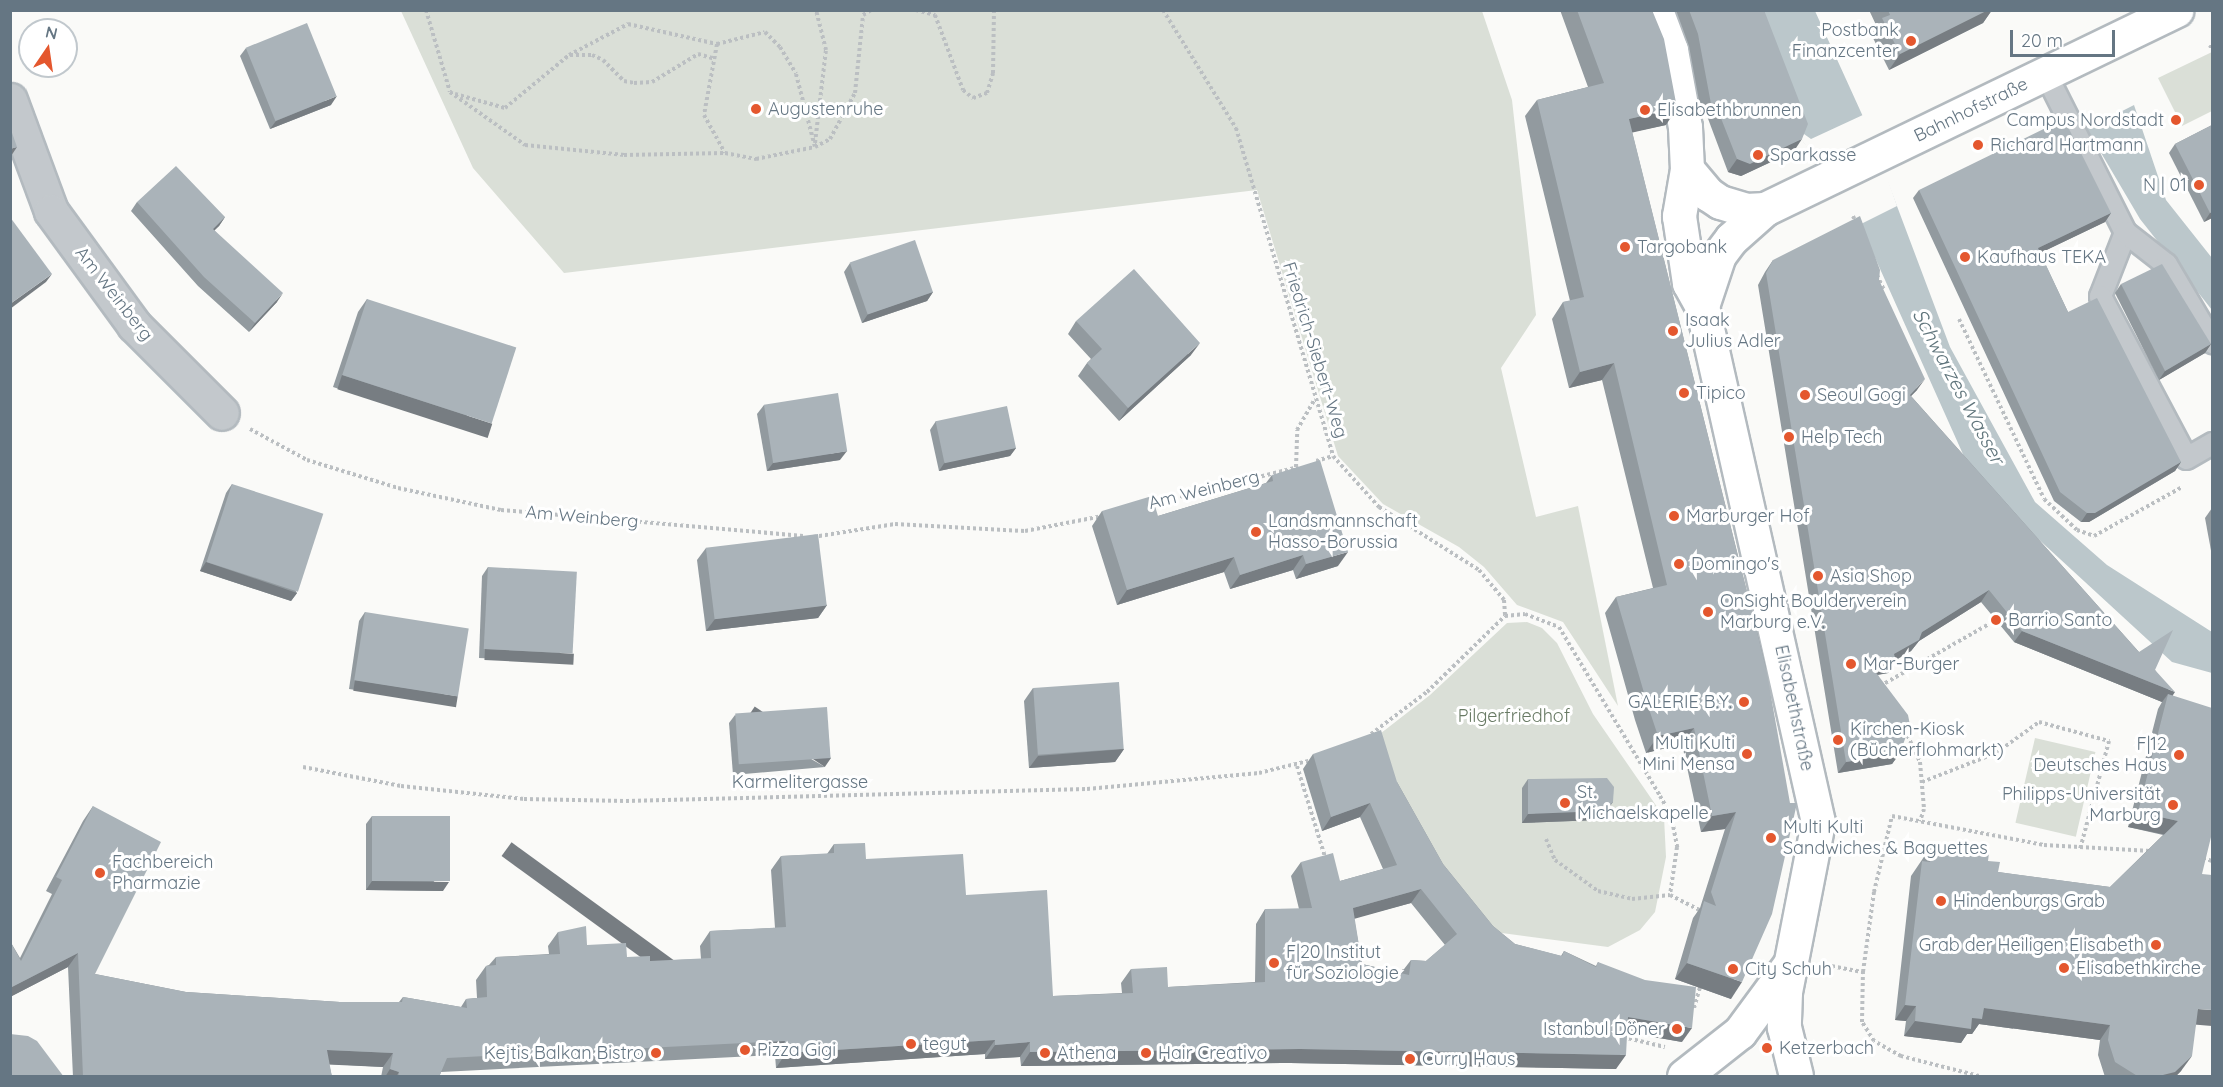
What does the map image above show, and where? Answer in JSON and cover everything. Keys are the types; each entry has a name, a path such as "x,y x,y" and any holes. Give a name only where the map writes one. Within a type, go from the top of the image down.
{"main road":[{"name":"Elisabethstraße","path":"1656,10 1671,50 1685,127 1687,169 1678,216 1689,284 1702,306 1818,822 1808,962 1785,992 1784,1027 1796,1077"},
{"name":"Bahnhofstraße","path":"1702,306 1719,255 1731,239 1766,209 2176,10"},
{"name":"Bahnhofstraße","path":"1687,169 1708,194 1720,202 1746,210 1766,209"},
{"path":"1680,1063 1740,1032 1808,962"}],"street":[{"name":"Am Weinberg","path":"10,100 51,211 134,325 222,413"}],"lane":[{"path":"2045,74 2125,232 2166,264 2212,342"},
{"path":"2125,232 2100,296 2186,458 2212,443"}],"path":[{"path":"426,10 450,92 525,145 624,155 725,153 756,159 815,147 830,139 855,93 863,15 870,10"},
{"path":"815,147 826,50 816,10"},
{"path":"916,10 935,15 963,90 973,98 987,93 993,73 994,10"},
{"name":"Friedrich-Siebert-Weg","path":"1163,10 1236,128 1333,456 1379,507 1479,570 1504,600 1505,616"},
{"path":"450,92 505,108 569,55 628,24 717,44 765,32 780,47 796,74 815,147"},
{"path":"717,44 704,115 725,153"},
{"path":"2210,45 2212,51"},
{"path":"569,55 592,55 603,60 624,81 634,83 652,82 698,54 715,59"},
{"path":"1853,216 1861,234"},
{"path":"1869,276 1876,272 1884,290"},
{"path":"1959,319 2044,499 2077,530 2094,536 2194,480 2193,454"},
{"path":"1296,467 1297,430 1316,398"},
{"name":"Am Weinberg","path":"222,413 307,460 398,488 501,510 822,538 895,524 1024,531 1105,516"},
{"name":"Am Weinberg","path":"1139,507 1333,456"},
{"path":"1366,738 1427,692 1505,616 1525,614 1559,627 1671,815 1677,847 1670,895"},
{"path":"1872,690 1996,620"},
{"path":"1922,782 1996,753 2038,722 2109,741 2080,849"},
{"path":"1903,727 1920,762 1922,782 1920,821"},
{"name":"Karmelitergasse","path":"303,767 412,787 524,799 626,801 1087,789 1258,773 1297,766 1317,758"},
{"path":"1297,766 1328,868"},
{"path":"1979,1077 1901,1056 1874,1041 1862,1022 1863,972 1874,892 1892,816 2080,849 2160,851"},
{"path":"1546,839 1555,860 1598,891 1632,899 1670,895 1707,914"},
{"path":"2198,857 2212,861"},
{"path":"1808,962 1863,972"},
{"path":"1386,972 1408,971"},
{"path":"1694,1008 1702,978"},
{"path":"1614,1034 1680,1063"}],"green space":[{"path":"401,11 1482,11 1512,100 1536,315 1501,368 1536,517 1578,506 1618,706 1563,622 1517,605 1484,567 1459,547 1383,504 1338,456 1257,190 564,273 473,168"},
{"path":"2212,52 2212,111 2182,126 2158,78"},
{"name":"Pilgerfriedhof","path":"1527,622 1542,628 1557,643 1593,714 1664,817 1666,857 1655,912 1640,930 1608,947 1487,931 1424,843 1376,737 1430,695 1507,623"},
{"path":"2035,738 2095,752 2076,837 2015,823"}],"water":[{"name":"Schwarzes Wasser","path":"1750,11 1815,11 1865,121 1950,347 2035,502 2107,565 2212,632 2212,673 2172,662 1975,481 1851,204 1799,136"},
{"path":"2134,105 2166,200 2212,258 2212,310 2140,219 2087,129"}],"pier":[{"path":"1865,114 1897,206 1857,226 1848,205 1799,136 1804,134 1811,139"}],"building":[{"path":"1577,10 1652,10 1664,39 1677,108 1629,119 1766,668 1790,803 1797,803 1772,914 1742,982 1687,963 1704,901 1716,906 1711,892 1736,812 1712,816 1694,728 1658,736 1616,597 1667,585 1614,363 1580,372 1563,302 1584,297 1537,100 1604,83"},
{"path":"1689,10 1764,10 1808,124 1802,139 1750,164 1737,159 1715,103 1711,104 1698,34"},
{"path":"1888,10 1988,10 1900,54 1882,18 1890,15"},
{"path":"307,23 337,96 275,121 246,48"},
{"path":"2064,119 2111,213 2038,248 2068,312 2097,298 2181,462 2095,513 2087,513 2060,492 1919,190"},
{"name":"N | 01","path":"2212,125 2212,212 2210,213 2175,144"},
{"path":"10,127 17,147 10,149"},
{"path":"176,166 225,217 213,229 283,293 255,323 204,277 137,202"},
{"path":"1860,216 1880,270 1879,280 1925,379 1910,395 2139,652 2173,630 2155,670 2175,692 2022,631 1989,590 1922,632 1919,640 1894,654 1896,661 1871,666 1908,715 1910,725 1900,753 1846,762 1766,273 1773,260"},
{"path":"10,217 52,274 10,304"},
{"path":"915,240 933,292 868,314 850,262"},
{"path":"2162,264 2211,344 2165,371 2121,284"},
{"path":"1134,269 1200,343 1128,408 1087,363 1102,349 1076,321"},
{"path":"367,299 516,348 492,424 342,375"},
{"path":"838,393 847,451 773,463 764,405"},
{"path":"1007,406 1016,448 945,463 936,421"},
{"name":"Landsmannschaft Hasso-Borussia","path":"1320,460 1348,552 1306,564 1303,555 1240,575 1234,557 1127,590 1102,511 1152,496 1158,516 1273,481 1272,475"},
{"path":"232,484 323,514 298,592 207,562"},
{"path":"818,534 827,605 715,619 706,548"},
{"path":"488,567 577,572 573,654 484,649"},
{"path":"365,612 469,628 458,697 354,680"},
{"path":"1119,682 1124,749 1038,755 1033,688"},
{"name":"Elisabethkirche","path":"2168,694 2212,708 2212,833 2202,874 2212,875 2212,1010 2198,1009 2192,1056 2175,1072 2155,1077 2139,1077 2115,1062 2108,1040 2110,1025 1984,1008 1982,1019 1972,1018 1971,1029 1915,1021 1916,1006 1905,1005 1922,861 1930,862 1932,845 1989,853 1988,861 2000,862 1998,872 2110,887 2178,821 2138,812"},
{"path":"827,707 831,758 739,764 735,713"},
{"path":"1381,730 1397,782 1443,864 1493,926 1515,944 1562,956 1564,951 1596,967 1598,962 1645,980 1696,987 1692,1028 1628,1017 1626,1055 1300,1049 1030,1052 1030,1042 995,1045 995,1040 786,1053 785,1041 447,1058 439,1077 398,1077 399,1072 390,1069 393,1053 327,1050 332,1077 83,1077 78,953 10,988 10,941 21,961 62,880 56,877 93,806 161,842 95,974 186,992 340,1002 402,1002 403,997 467,1008 466,999 487,997 486,966 496,965 496,957 560,954 558,932 586,926 587,945 626,943 627,957 650,956 650,961 711,958 710,931 786,927 781,856 834,853 834,844 865,843 866,859 963,854 966,895 1047,890 1053,996 1133,993 1131,969 1167,967 1168,987 1265,982 1265,909 1312,908 1301,862 1333,853 1340,881 1397,865 1370,803 1331,817 1313,754","holes":["1421,889 1457,934 1426,961 1411,960 1409,975 1362,964 1353,908"]},
{"name":"St. Michaelskapelle","path":"1607,778 1614,787 1613,802 1604,811 1528,814 1528,779"},
{"path":"372,816 450,816 450,881 372,881"},
{"path":"10,1034 28,1036 37,1041 64,1077 10,1077"}],"place":[{"name":"Postbank Finanzcenter","path":"1911,41"},
{"name":"Augustenruhe","path":"756,109"},
{"name":"Elisabethbrunnen","path":"1645,110"},
{"name":"Campus Nordstadt","path":"2176,120"},
{"name":"Richard Hartmann","path":"1978,145"},
{"name":"Sparkasse","path":"1758,155"},
{"name":"N | 01","path":"2199,185"},
{"name":"Targobank","path":"1625,247"},
{"name":"Kaufhaus TEKA","path":"1965,257"},
{"name":"Isaak Julius Adler","path":"1673,331"},
{"name":"Tipico","path":"1684,393"},
{"name":"Seoul Gogi","path":"1805,395"},
{"name":"Help Tech","path":"1789,437"},
{"name":"Marburger Hof","path":"1674,516"},
{"name":"Landsmannschaft Hasso-Borussia","path":"1256,532"},
{"name":"Domingo's","path":"1679,564"},
{"name":"Asia Shop","path":"1818,576"},
{"name":"OnSight Boulderverein Marburg e.V.","path":"1708,612"},
{"name":"Barrio Santo","path":"1996,620"},
{"name":"Mar-Burger","path":"1851,664"},
{"name":"GALERIE B.Y.","path":"1744,702"},
{"name":"Kirchen-Kiosk (Bücherflohmarkt)","path":"1838,740"},
{"name":"Multi Kulti Mini Mensa","path":"1747,754"},
{"name":"F|12 Deutsches Haus","path":"2179,755"},
{"name":"St. Michaelskapelle","path":"1565,803"},
{"name":"Philipps-Universität Marburg","path":"2173,805"},
{"name":"Multi Kulti Sandwiches & Baguettes","path":"1771,838"},
{"name":"Fachbereich Pharmazie","path":"100,873"},
{"name":"Hindenburgs Grab","path":"1941,901"},
{"name":"Grab der Heiligen Elisabeth","path":"2156,945"},
{"name":"F|20 Institut für Soziologie","path":"1274,963"},
{"name":"Elisabethkirche","path":"2064,968"},
{"name":"City Schuh","path":"1733,969"},
{"name":"Istanbul Döner","path":"1677,1029"},
{"name":"tegut","path":"911,1044"},
{"name":"Ketzerbach","path":"1767,1048"},
{"name":"Pizza Gigi","path":"745,1050"},
{"name":"Kejtis Balkan Bistro","path":"656,1053"},
{"name":"Athena","path":"1045,1053"},
{"name":"Hair Creativo","path":"1146,1053"},
{"name":"Curry Haus","path":"1410,1059"}]}
